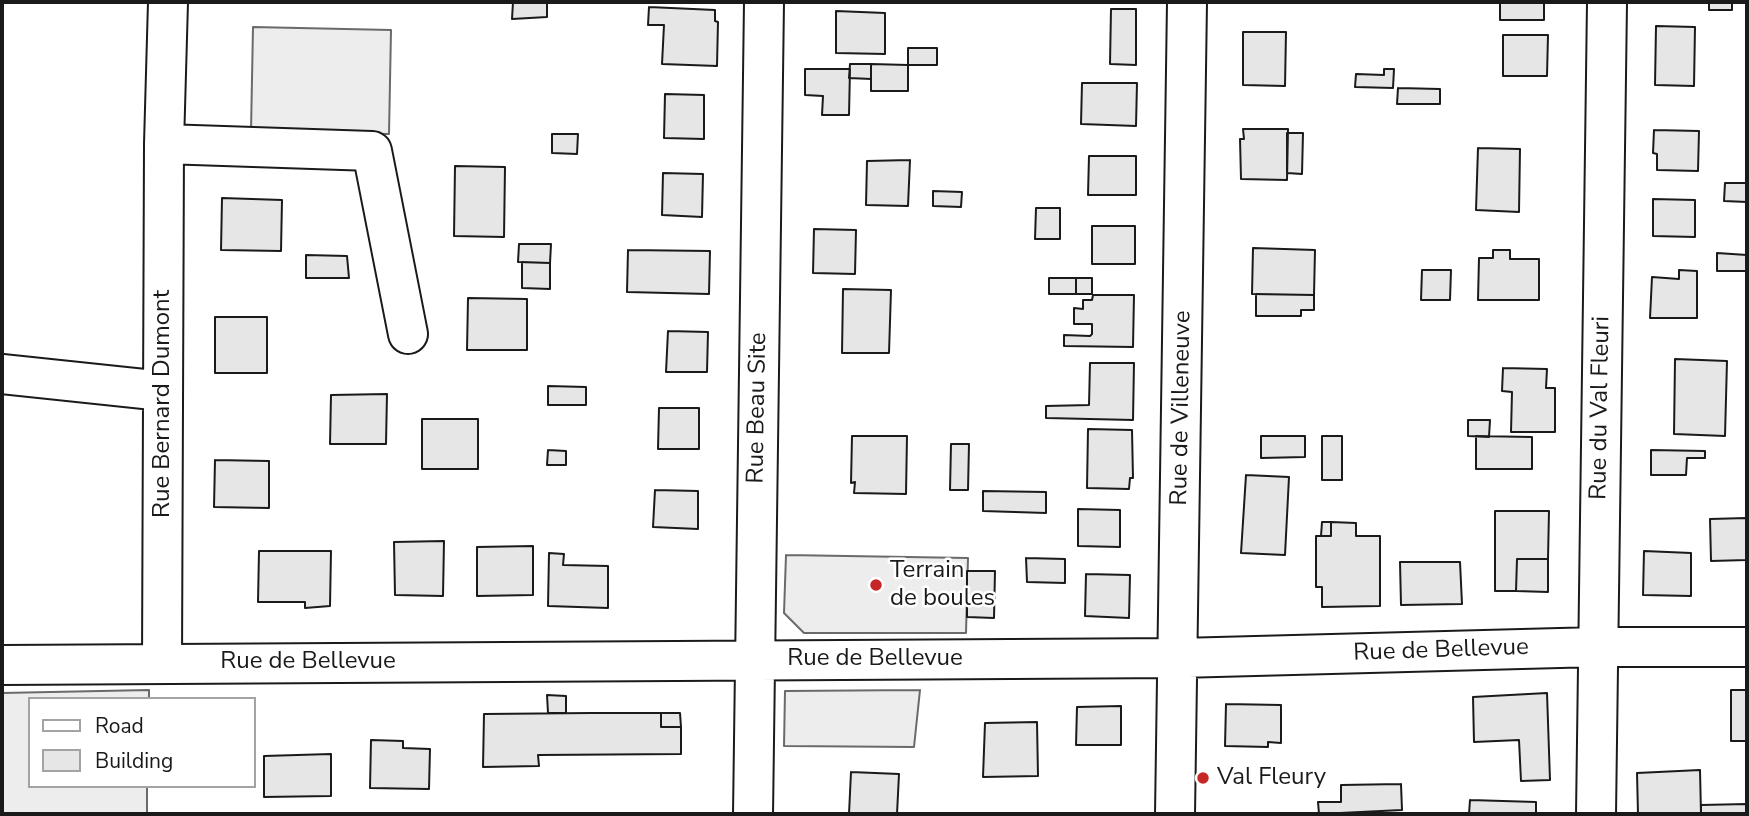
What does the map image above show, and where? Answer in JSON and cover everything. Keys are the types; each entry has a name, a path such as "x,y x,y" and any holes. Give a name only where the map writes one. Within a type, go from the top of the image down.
{"street":[{"name":"Rue Bernard Dumont","path":"162,664 167,2"},
{"name":"Rue Beau Site","path":"753,814 764,2"},
{"name":"Rue de Villeneuve","path":"1175,814 1187,2"},
{"name":"Rue du Val Fleuri","path":"1596,814 1606,2"},
{"path":"164,144 372,151 408,334"},
{"path":"2,374 163,391"},
{"name":"Rue de Bellevue","path":"2,665 1179,658 1598,647 1747,647"}],"shaded area":[{"path":"253,27 391,30 389,134 251,131"},
{"name":"Terrain de boules","path":"786,555 968,558 966,633 804,633 784,613"},
{"path":"149,690 149,697 28,697 28,788 147,788 147,814 2,814 2,693"},
{"path":"920,690 914,747 784,746 785,691"}],"building":[{"path":"513,2 547,2 547,17 512,19"},
{"path":"1500,2 1544,2 1544,20 1500,20"},
{"path":"1709,2 1732,2 1732,10 1709,10"},
{"path":"649,7 715,10 715,21 718,22 717,66 662,64 664,25 648,25"},
{"path":"1111,9 1136,9 1136,65 1110,64"},
{"path":"836,11 885,13 885,54 836,53"},
{"path":"1656,26 1695,27 1694,86 1655,85"},
{"path":"1243,32 1286,32 1285,86 1243,85"},
{"path":"1503,35 1548,35 1547,76 1503,76"},
{"path":"908,48 937,48 937,65 908,65"},
{"path":"850,64 871,64 871,79 849,78"},
{"path":"871,64 908,65 908,91 871,91"},
{"path":"805,69 850,69 849,115 822,115 823,96 805,95"},
{"path":"1384,69 1394,69 1393,88 1355,87 1356,74 1384,75"},
{"path":"1082,83 1137,83 1136,126 1081,124"},
{"path":"1398,88 1440,89 1440,104 1397,104"},
{"path":"665,94 704,95 704,139 664,138"},
{"path":"1243,129 1288,129 1287,180 1241,179 1240,139 1244,139"},
{"path":"1654,130 1699,131 1698,171 1657,170 1657,154 1653,153"},
{"path":"1287,133 1303,133 1302,174 1287,173"},
{"path":"552,134 578,134 577,154 552,153"},
{"path":"1478,148 1520,149 1519,212 1476,210"},
{"path":"1089,156 1136,156 1136,195 1088,195"},
{"path":"910,160 908,206 866,205 867,161"},
{"path":"455,166 505,167 504,237 454,236"},
{"path":"663,173 703,174 702,217 662,215"},
{"path":"1725,183 1747,183 1747,202 1724,201"},
{"path":"933,191 962,192 961,207 933,206"},
{"path":"222,198 282,200 281,251 221,250"},
{"path":"1653,199 1695,200 1695,237 1653,236"},
{"path":"1036,208 1060,208 1060,239 1035,239"},
{"path":"1092,226 1135,226 1135,264 1092,264"},
{"path":"814,229 856,230 855,274 813,273"},
{"path":"519,244 551,244 550,263 518,262"},
{"path":"1253,248 1315,250 1314,295 1252,294"},
{"path":"628,250 710,251 709,294 627,292"},
{"path":"1493,250 1510,250 1510,259 1539,259 1539,300 1478,300 1479,258 1493,258"},
{"path":"1717,253 1747,255 1747,271 1717,271"},
{"path":"306,255 347,256 349,278 306,278"},
{"path":"522,262 550,263 550,289 522,288"},
{"path":"1422,270 1451,270 1450,300 1421,300"},
{"path":"1679,270 1697,271 1697,318 1650,318 1652,277 1679,279"},
{"path":"1049,278 1076,278 1076,294 1049,294"},
{"path":"1076,278 1092,278 1092,294 1076,294"},
{"path":"843,289 891,290 889,353 842,353"},
{"path":"1256,294 1314,295 1314,310 1301,310 1301,316 1256,316"},
{"path":"1093,295 1134,295 1133,347 1064,346 1064,335 1092,334 1092,324 1074,324 1074,308 1083,309 1083,300 1092,300"},
{"path":"468,298 527,299 527,350 467,350"},
{"path":"215,317 267,317 267,373 215,373"},
{"path":"668,331 708,332 707,372 666,372"},
{"path":"1675,359 1727,361 1725,436 1674,434"},
{"path":"1090,363 1134,363 1133,420 1046,418 1046,406 1089,405"},
{"path":"1503,368 1547,369 1546,388 1555,388 1555,432 1511,432 1512,392 1502,391"},
{"path":"548,386 586,387 586,405 548,405"},
{"path":"387,394 386,444 330,444 331,395"},
{"path":"659,408 699,408 699,449 658,449"},
{"path":"422,419 478,419 478,469 422,469"},
{"path":"1468,420 1490,420 1489,437 1468,436"},
{"path":"1088,429 1132,430 1133,478 1130,478 1129,489 1087,488"},
{"path":"852,436 907,436 906,494 854,493 855,482 851,483"},
{"path":"1261,436 1305,436 1305,457 1261,458"},
{"path":"1322,436 1342,436 1342,480 1322,480"},
{"path":"1476,436 1532,437 1532,469 1476,469"},
{"path":"951,444 969,444 968,490 950,490"},
{"path":"548,450 566,451 566,465 547,465"},
{"path":"1651,450 1705,451 1705,458 1687,458 1686,475 1651,475"},
{"path":"215,460 269,461 269,508 214,507"},
{"path":"1246,475 1289,477 1285,555 1241,553"},
{"path":"655,490 698,491 698,529 653,527"},
{"path":"983,491 1046,492 1046,513 983,511"},
{"path":"1078,509 1120,510 1120,547 1078,546"},
{"path":"1495,511 1549,511 1548,559 1517,559 1516,591 1495,591"},
{"path":"1747,518 1747,560 1711,561 1710,519"},
{"path":"1322,522 1331,522 1331,536 1321,536"},
{"path":"1331,522 1356,523 1356,536 1380,536 1380,606 1322,607 1322,587 1316,587 1316,536 1331,536"},
{"path":"444,541 443,596 395,595 394,542"},
{"path":"533,546 533,595 477,596 477,547"},
{"path":"259,551 331,551 330,606 305,608 305,602 258,602"},
{"path":"1644,551 1691,553 1691,596 1643,595"},
{"path":"549,553 564,554 563,565 608,566 608,608 548,606"},
{"path":"1026,558 1065,559 1065,583 1027,582"},
{"path":"1517,559 1548,559 1548,592 1516,591"},
{"path":"1400,562 1460,562 1462,604 1401,605"},
{"path":"967,571 995,571 994,618 967,617"},
{"path":"1086,574 1130,575 1129,618 1085,616"},
{"path":"1731,690 1747,690 1747,741 1731,741"},
{"path":"1547,693 1550,780 1521,781 1519,740 1474,742 1473,697"},
{"path":"547,695 566,696 566,713 548,713"},
{"path":"1226,704 1281,705 1281,743 1268,742 1268,747 1225,746"},
{"path":"1121,706 1121,745 1076,745 1077,707"},
{"path":"661,713 661,727 681,727 681,754 538,755 539,766 483,767 484,714"},
{"path":"661,713 680,713 681,727 661,727"},
{"path":"1037,722 1038,776 983,777 985,723"},
{"path":"371,740 403,741 403,748 430,749 429,789 370,788"},
{"path":"331,754 331,796 264,797 264,756"},
{"path":"1700,770 1701,814 1638,814 1637,773"},
{"path":"851,772 899,774 897,814 849,814"},
{"path":"1401,784 1402,810 1319,814 1318,802 1341,802 1341,785"},
{"path":"1470,800 1536,802 1536,814 1469,814"},
{"path":"1747,804 1747,814 1701,814 1701,805"}],"place":[{"name":"Terrain de boules","path":"876,585"},
{"name":"Val Fleury","path":"1203,778"}]}
